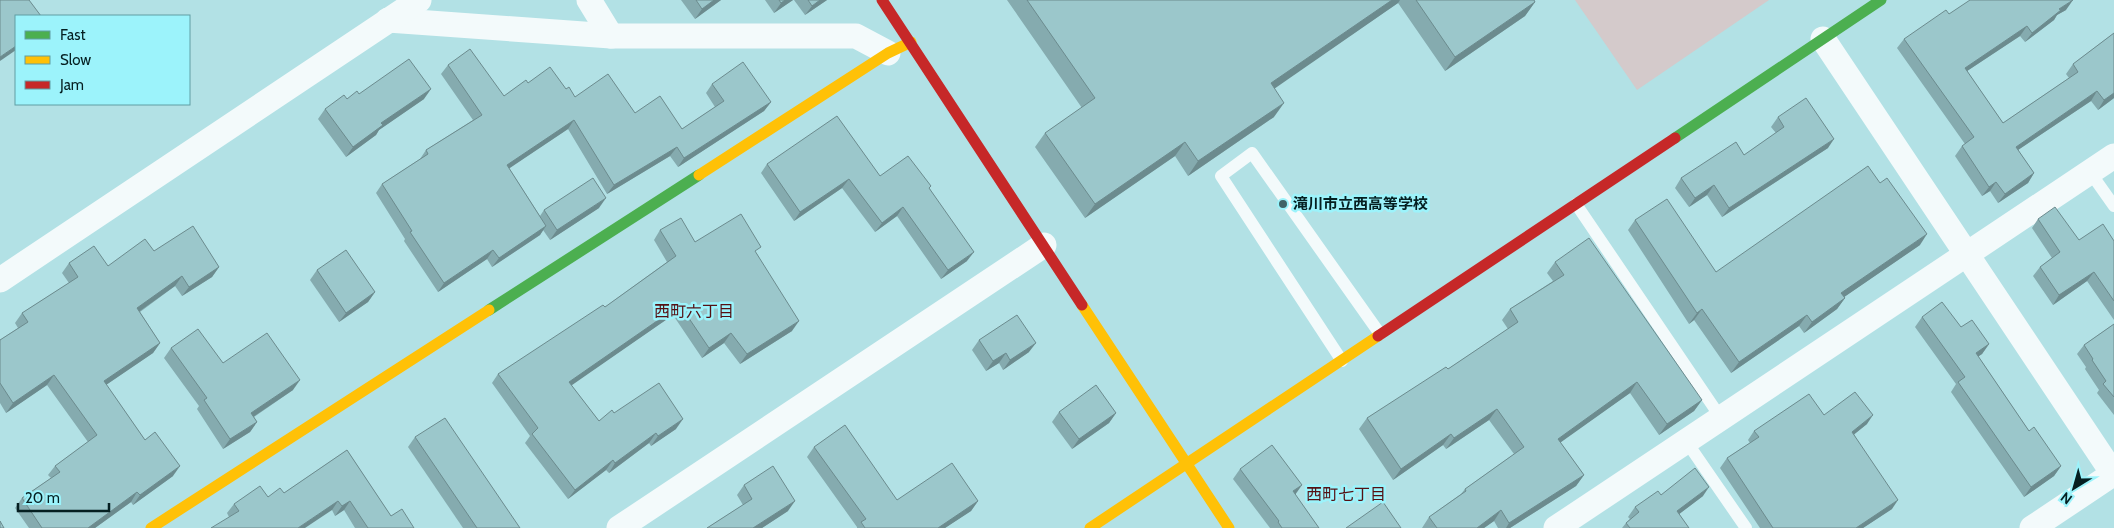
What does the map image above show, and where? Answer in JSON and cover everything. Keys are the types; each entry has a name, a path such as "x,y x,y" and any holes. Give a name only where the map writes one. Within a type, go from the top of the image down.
{"street":[{"path":"0,280 419,0"},
{"path":"589,0 611,36"},
{"path":"882,0 1229,528"},
{"path":"1090,528 1881,0"},
{"path":"388,20 611,36 856,36 888,53"},
{"path":"1823,39 1966,254 2111,465 2032,528"},
{"path":"151,528 888,53 911,42"},
{"path":"1556,528 2114,156"},
{"path":"619,528 1044,245"}],"lane":[{"path":"1342,361 1221,176 1252,152 1380,334"},
{"path":"2090,172 2114,206"},
{"path":"1576,204 1721,418"},
{"path":"1686,441 1746,528"}],"shaded area":[{"path":"1575,0 1769,0 1637,90"}],"building":[{"path":"0,0 29,0 40,15 15,15 15,47 0,57"},
{"path":"696,0 714,0 702,9"},
{"path":"808,0 820,0 812,6"},
{"path":"1027,0 1392,0 1271,83 1284,103 1198,161 1185,142 1095,204 1045,133 1095,98"},
{"path":"1416,0 1534,0 1535,2 1455,57"},
{"path":"1970,0 2073,0 2059,9 2061,10 2032,33 2027,26 1965,68 2003,123 2078,72 2073,64 2114,33 2114,93 2104,100 2097,91 2016,147 2034,173 2005,194 1996,182 1989,187 1962,146 1974,137 1904,39 1946,10 1949,14"},
{"path":"470,49 504,96 526,80 528,83 550,67 566,89 569,87 575,97 608,74 635,113 660,96 682,129 724,101 712,84 743,62 771,102 684,158 677,147 614,185 574,120 507,165 546,226 499,258 493,250 444,283 410,232 412,231 382,184 428,154 426,150 482,115 448,65"},
{"path":"409,59 431,89 381,123 383,125 353,147 325,109 344,95 347,99 357,91 359,94"},
{"path":"1806,98 1834,139 1729,208 1714,185 1695,198 1681,178 1736,142 1744,155 1784,127 1778,117"},
{"path":"837,116 880,176 908,156 931,186 929,188 974,252 948,270 903,207 882,223 849,179 800,212 767,164"},
{"path":"1868,166 1880,183 1887,178 1927,234 1841,293 1845,298 1812,322 1807,315 1739,362 1702,309 1697,313 1635,220 1667,199 1716,272"},
{"path":"593,178 606,198 557,230 544,210"},
{"path":"2055,207 2079,240 2103,224 2114,241 2114,301 2094,272 2059,295 2040,267 2060,252 2038,219"},
{"path":"741,214 761,247 755,251 799,321 747,354 731,333 709,348 680,305 569,382 599,421 612,410 614,413 659,383 683,419 658,436 656,433 615,463 613,460 575,490 532,434 538,428 498,374 603,305 605,307 676,256 660,230 681,218 695,242"},
{"path":"193,226 219,267 189,287 182,276 137,308 160,343 104,381 145,440 155,432 180,466 140,495 137,492 88,528 42,528 22,498 60,472 55,466 97,435 54,375 13,403 0,383 0,340 28,322 22,313 78,277 69,263 94,246 108,266 145,239 154,251"},
{"path":"1589,238 1702,400 1667,424 1637,382 1558,439 1584,475 1509,523 1501,510 1477,528 1437,528 1429,517 1524,447 1497,409 1454,438 1451,434 1401,469 1367,418 1446,367 1448,369 1518,322 1510,309 1564,275 1555,262"},
{"path":"346,250 375,292 346,313 317,270"},
{"path":"1942,302 1961,327 1972,320 1989,344 1976,353 2029,431 2034,427 2061,466 2031,487 1958,382 1965,377 1922,317"},
{"path":"1017,315 1036,343 1010,360 1006,353 993,361 979,340"},
{"path":"2114,324 2114,397 2103,384 2106,381 2084,345"},
{"path":"198,329 223,363 267,333 300,380 251,413 257,422 230,439 204,400 207,398 171,348"},
{"path":"1096,385 1116,413 1079,439 1059,412"},
{"path":"1855,392 1873,415 1852,432 1898,500 1856,528 1773,528 1727,458 1759,437 1754,431 1809,394 1824,415"},
{"path":"445,418 520,528 477,528 415,437"},
{"path":"845,425 897,500 952,463 978,501 938,528 865,528 861,522 866,519 814,447"},
{"path":"1272,445 1302,485 1293,491 1319,528 1282,528 1279,521 1240,469"},
{"path":"347,450 391,516 402,509 414,528 368,528 350,501 342,506 338,501 298,528 211,528 239,511 234,504 260,486 268,497 280,488 284,493"},
{"path":"773,466 795,501 753,528 707,528 752,499 744,485"},
{"path":"1695,468 1709,487 1677,511 1689,528 1630,528 1626,523 1639,512 1635,507 1658,491 1661,495"},
{"path":"1383,502 1401,528 1346,528"}],"traffic: fast":[{"path":"1675,138 1881,0"},
{"path":"489,310 699,175"}],"traffic: slow":[{"path":"699,175 888,53 911,42"},
{"path":"1082,305 1229,528"},
{"path":"151,528 489,310"},
{"path":"1090,528 1378,336"}],"traffic: jam":[{"path":"882,0 1082,305"},
{"path":"1378,336 1675,138"}],"place":[{"name":"滝川市立西高等学校","path":"1283,204"}],"district":[{"name":"西町六丁目","path":"694,311"},
{"name":"西町七丁目","path":"1346,494"}]}
